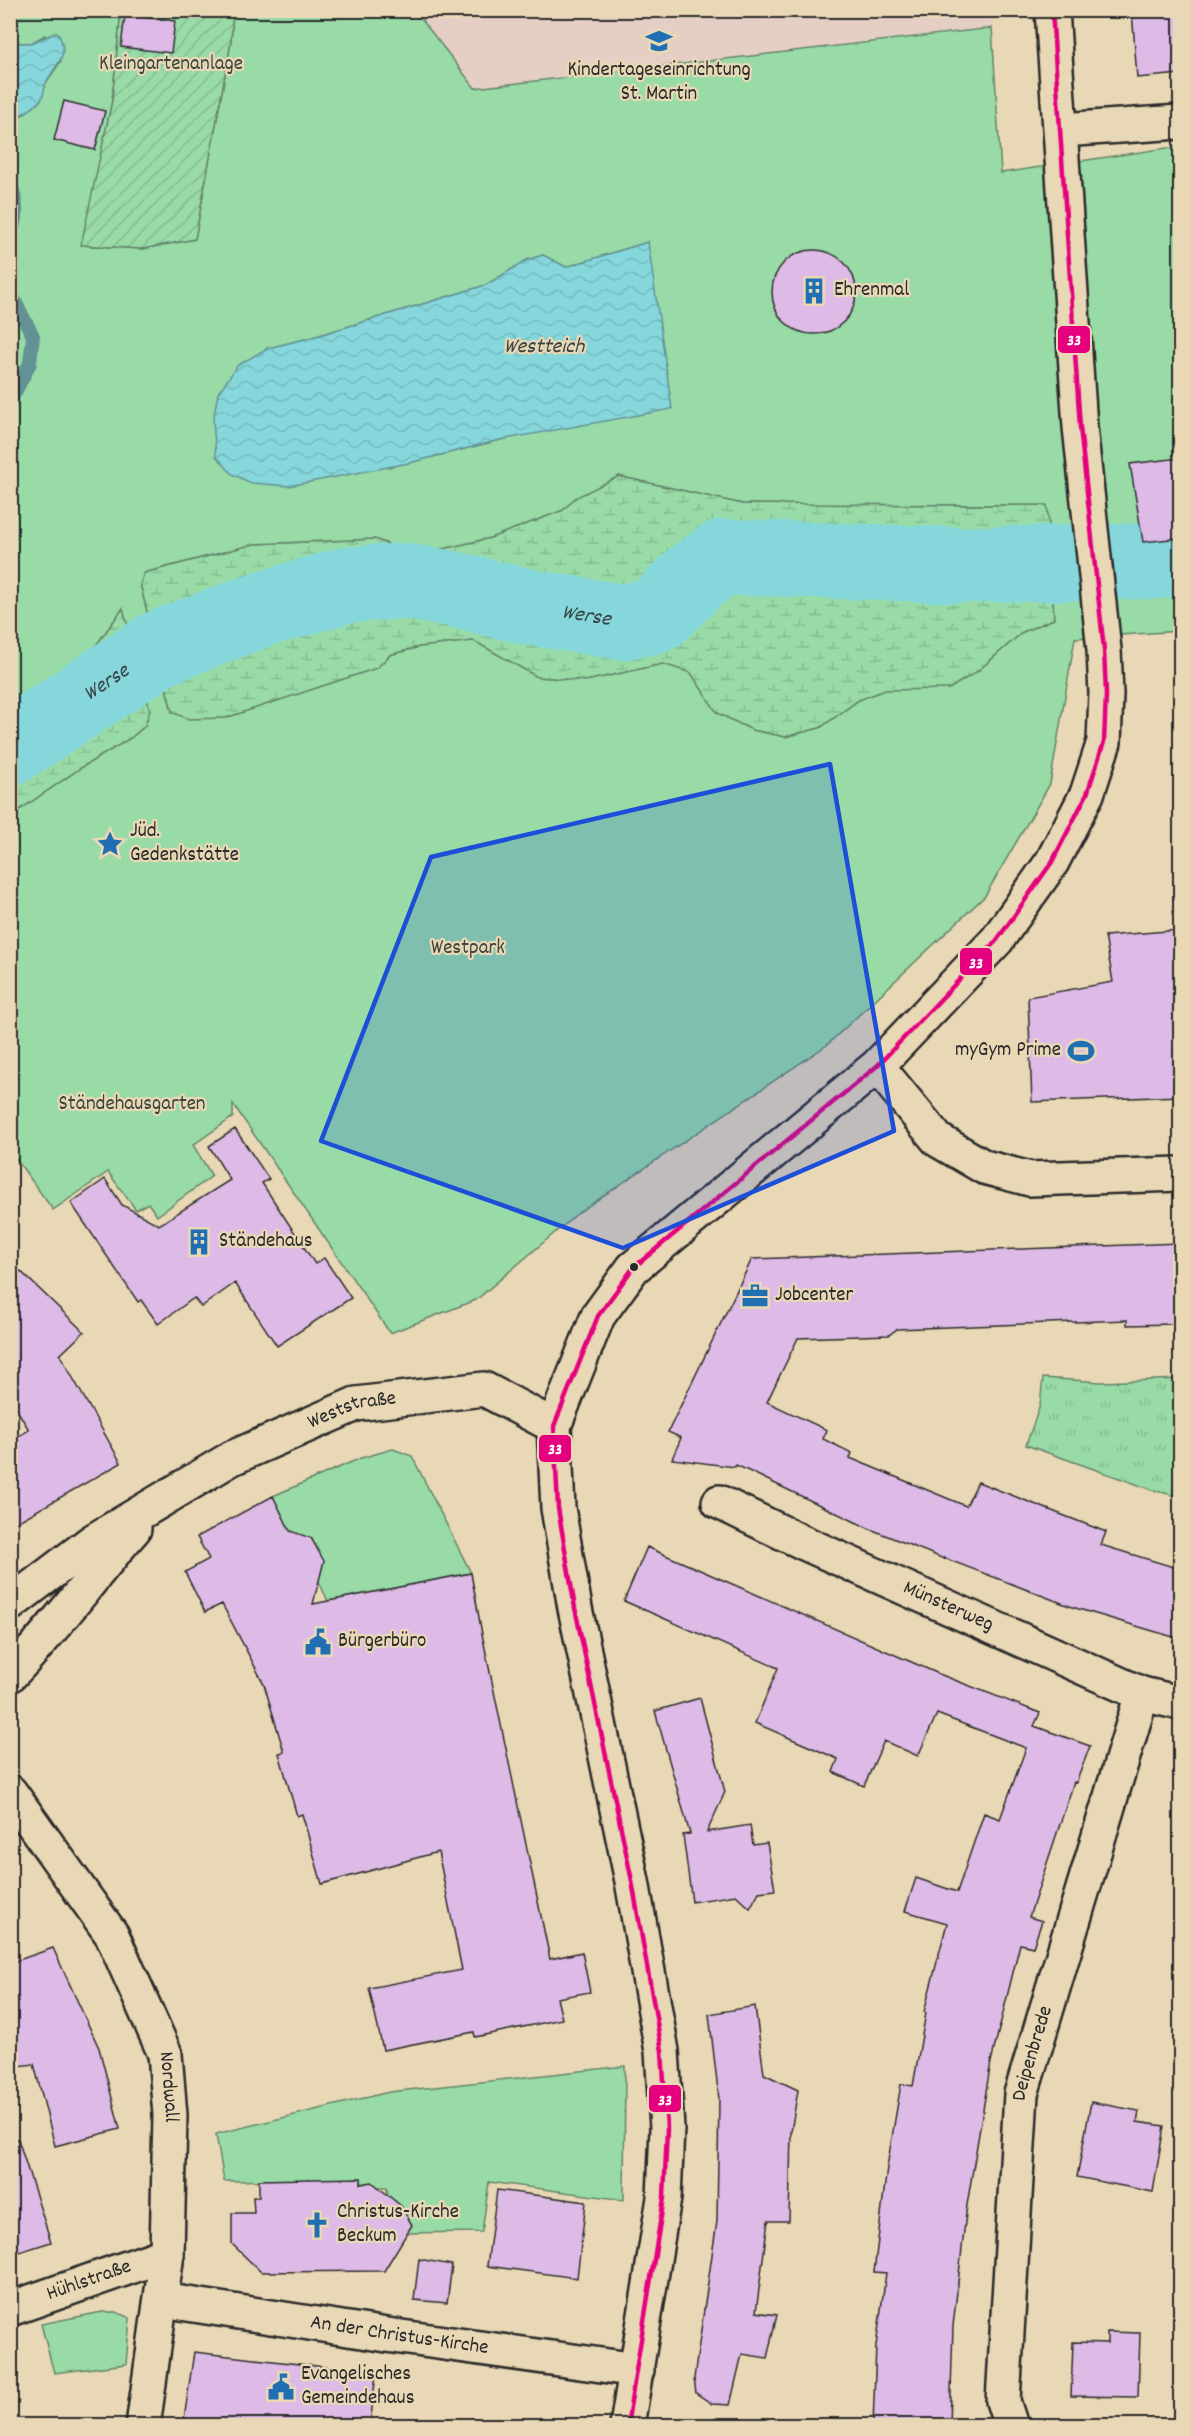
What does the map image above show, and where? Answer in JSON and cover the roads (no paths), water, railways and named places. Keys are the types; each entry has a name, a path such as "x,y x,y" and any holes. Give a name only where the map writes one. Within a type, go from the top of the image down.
{"street":[{"path":"627,2426 664,2198 667,2128 662,2051 632,1881 575,1608 558,1508 554,1426 598,1316 633,1268 877,1066 997,940 1052,862 1087,794 1104,742 1106,694 1080,427 1053,10"},
{"path":"1061,130 1180,122"},
{"path":"877,1066 938,1140 984,1167 1030,1179 1180,1174"},
{"name":"Weststraße","path":"10,1604 93,1541 232,1458 356,1404 484,1389 554,1426"},
{"name":"Weststraße","path":"10,1675 28,1657 102,1565 160,1500"},
{"name":"Münsterweg","path":"719,1502 802,1542 1142,1694 1180,1703"},
{"name":"Deipenbrede","path":"1011,2426 1003,2401 1021,2094 1142,1694"},
{"name":"Nordwall","path":"10,1792 112,1935 165,2054 170,2115 167,2254 143,2426"},
{"name":"Hühlstraße","path":"10,2309 167,2254"},
{"name":"An der Christus-Kirche","path":"162,2300 387,2335 637,2370"}],"water":[{"path":"57,32 63,47 62,54 46,83 42,98 32,108 11,120 11,34 18,43 31,43"},
{"name":"Westteich","path":"648,242 672,409 500,440 409,463 289,486 251,483 232,474 216,456 213,420 218,393 238,365 268,348 313,337 486,285 527,260 543,255 566,267"}],"waterway":[{"path":"10,182 16,208 15,221 10,234"},
{"path":"10,292 33,336 30,363 10,402"},
{"name":"Werse","path":"10,747 158,649 256,611 346,585 403,581 452,589 529,607 622,622 657,615 696,576 723,557 956,565 1154,561 1180,558"},
{"path":"10,705 30,732"}],"place":[{"name":"Kindertageseinrichtung St. Martin","path":"659,41"},
{"name":"Ehrenmal","path":"814,291"},
{"name":"Jüd. Gedenkstätte","path":"110,844"},
{"name":"myGym Prime","path":"1081,1051"},
{"name":"Ständehaus","path":"199,1242"},
{"name":"Jobcenter","path":"755,1296"},
{"name":"Bürgerbüro","path":"318,1642"},
{"name":"Christus-Kirche Beckum","path":"317,2225"},
{"name":"Evangelisches Gemeindehaus","path":"281,2387"}],"park label":[{"name":"Kleingartenanlage","path":"171,65"},
{"name":"Westpark","path":"468,949"},
{"name":"Ständehausgarten","path":"132,1105"}]}
